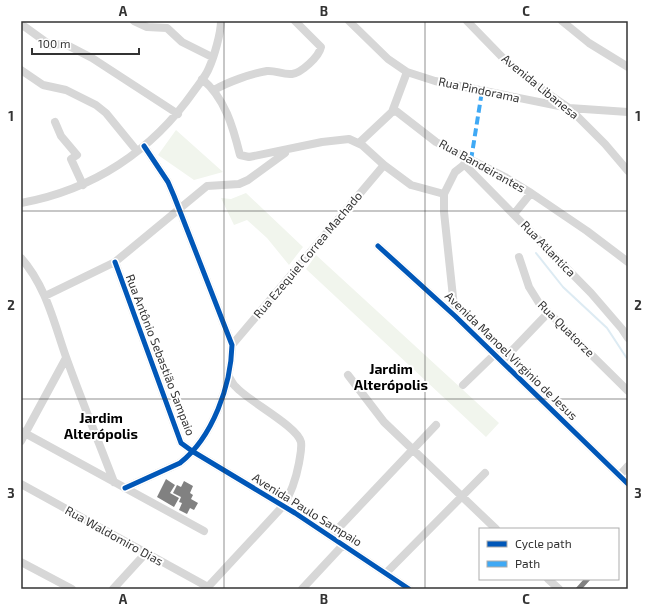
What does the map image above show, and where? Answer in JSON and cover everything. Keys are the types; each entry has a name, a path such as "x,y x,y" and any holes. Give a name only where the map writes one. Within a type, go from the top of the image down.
{"street":[{"path":"134,21 147,27 167,28 182,42 212,57"},
{"path":"214,90 225,83 268,71 291,74 306,66 319,53 321,47 295,21"},
{"name":"Rua Pindorama","path":"349,21 388,59 407,72 436,81 569,108 628,112"},
{"name":"Avenida Libanesa","path":"467,21 502,57 534,84 569,108 605,144 628,171"},
{"path":"562,21 589,43 628,67"},
{"path":"21,203 60,194 83,185 113,169 141,149 178,114 209,69 223,22"},
{"path":"21,24 50,45 65,44 92,58 178,114"},
{"path":"21,70 43,85 66,90 106,113 141,149 168,182 232,345 229,377 208,433 187,458 174,466 125,488"},
{"path":"359,143 392,112 407,72"},
{"path":"202,79 214,90 230,119 240,155 249,157 349,139 359,143 384,165 411,185 444,194"},
{"name":"Rua Bandeirantes","path":"392,112 396,111 436,142 468,162 505,177 531,193 587,231 628,262"},
{"path":"55,122 61,136 77,155 72,159 83,185"},
{"path":"45,296 115,262 207,186 239,184 248,180 276,158 291,150"},
{"path":"455,316 444,212 444,194 455,172 468,162"},
{"name":"Rua Atlantica","path":"468,162 514,214 591,293 628,338"},
{"name":"Rua Ezequiel Correa Machado","path":"232,345 384,165"},
{"path":"514,214 531,193"},
{"name":"Avenida Manoel Virginio de Jesus","path":"378,246 495,354 620,474 628,484"},
{"name":"Rua Quatorze","path":"519,257 529,287 539,303 628,391"},
{"path":"21,258 33,274 45,296 66,358 114,482"},
{"name":"Rua Antônio Sebastião Sampaio","path":"115,262 181,443 192,451"},
{"path":"502,361 548,313"},
{"path":"463,385 495,354"},
{"path":"21,441 23,432 66,358"},
{"path":"348,375 371,408 413,451 495,528"},
{"path":"207,588 283,506 290,495 294,483 301,449 301,441 294,431 235,387 229,377"},
{"path":"331,536 436,425"},
{"path":"23,432 204,531"},
{"name":"Avenida Paulo Sampaio","path":"192,451 331,536 386,573 397,586 409,589"},
{"path":"620,474 628,466"},
{"path":"386,573 485,473"},
{"name":"Rua Waldomiro Dias","path":"21,484 207,588"},
{"path":"302,589 343,545"},
{"path":"113,589 145,554"},
{"path":"22,564 72,589"},
{"path":"549,580 558,589"}],"shaded area":[{"path":"176,130 223,172 194,180 158,155"},
{"path":"246,193 303,247 289,265 267,238 247,220 234,225 221,198 231,199"},
{"path":"316,255 499,423 486,437 306,269"}],"building":[{"path":"166,479 175,485 170,493 179,498 174,507 157,497"},
{"path":"184,481 193,486 190,493 193,495 191,499 198,503 194,510 190,508 187,514 179,510 182,503 179,502 181,497 173,493 177,485 181,487"},
{"path":"583,580 590,580 582,589 575,589"}],"waterway":[{"path":"536,253 563,287 607,328 628,360"}],"marked path":[{"path":"471,160 482,91"}],"cycle path":[{"path":"125,488 180,463 192,452 202,439 211,425 224,393 231,360 232,345 168,182 144,146"},
{"path":"378,246 455,316 628,484"},
{"path":"115,262 181,443 295,513 409,589"}],"district":[{"name":"Jardim Alterópolis","path":"391,378"},
{"name":"Jardim Alterópolis","path":"101,426"}]}
